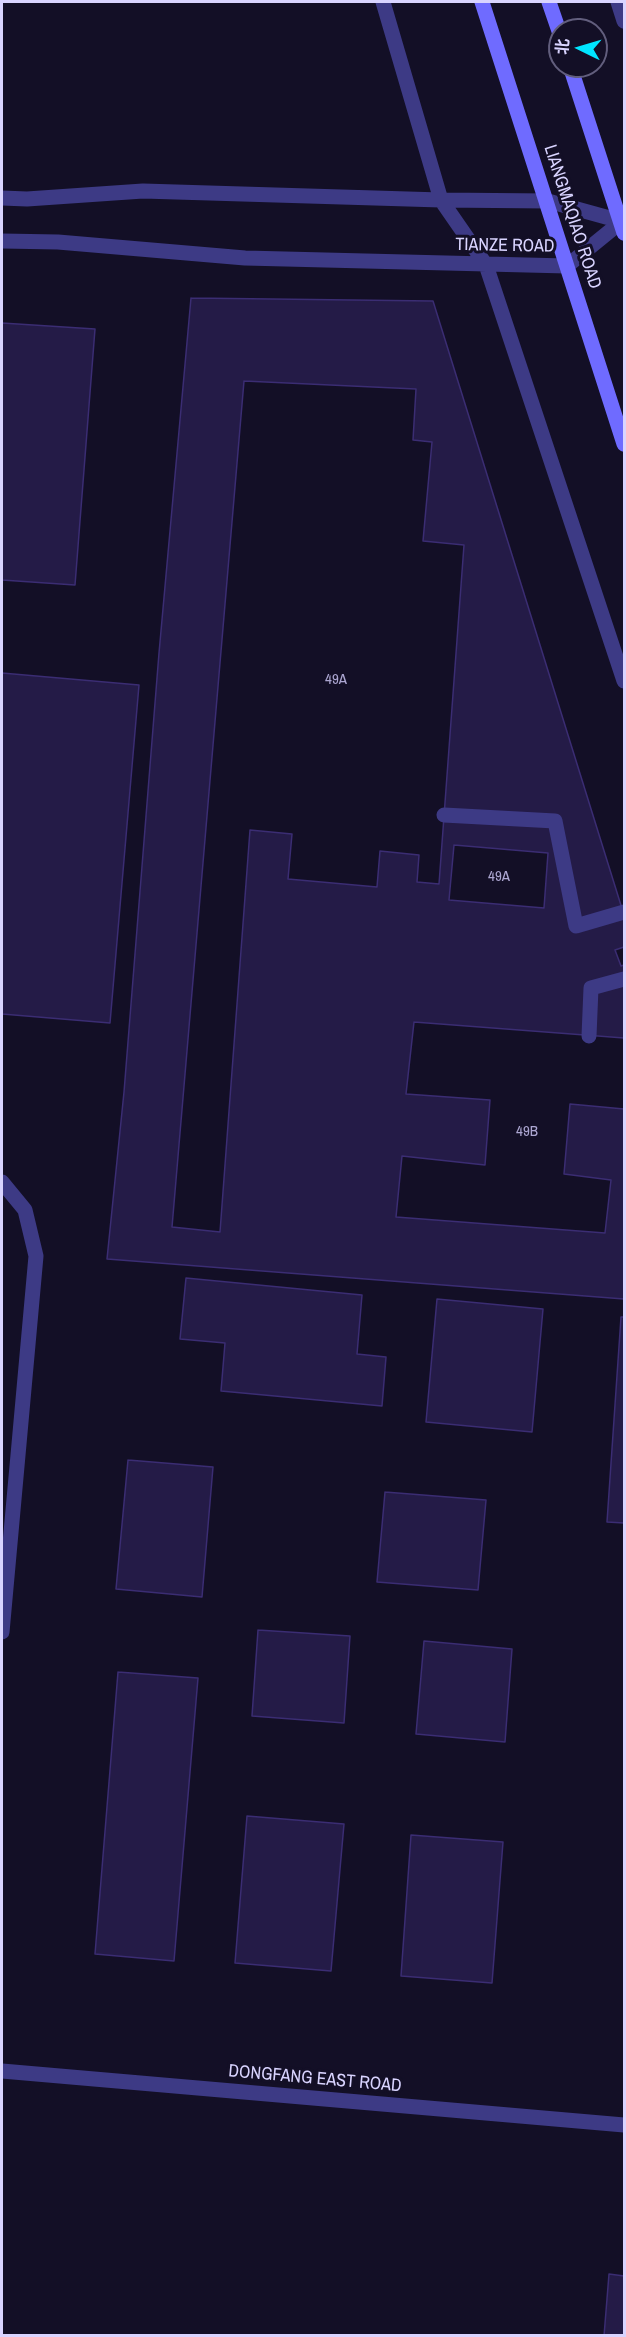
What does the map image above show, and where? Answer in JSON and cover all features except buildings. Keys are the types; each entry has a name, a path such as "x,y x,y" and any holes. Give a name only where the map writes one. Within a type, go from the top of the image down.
{"main road":[{"name":"LIANGMAQIAO ROAD","path":"482,2 548,201 624,444"},
{"path":"549,2 554,18"},
{"path":"574,78 623,225"}],"street":[{"path":"383,2 441,200 486,265 624,681"},
{"path":"618,2 624,21"},
{"path":"2,198 27,199 143,191 548,201 623,225"},
{"name":"TIANZE ROAD","path":"2,241 58,242 245,258 567,266 623,225"},
{"path":"444,815 555,821 576,926 624,912"},
{"path":"589,1036 591,988 624,979"},
{"path":"2,1182 25,1210 36,1256 2,1632"},
{"name":"DONGFANG EAST ROAD","path":"2,2071 624,2125"}]}
